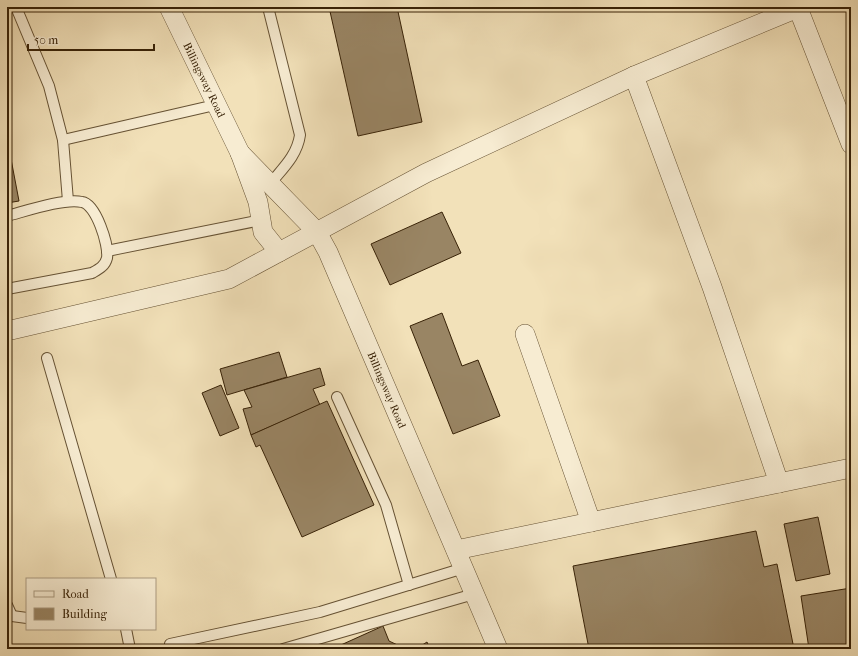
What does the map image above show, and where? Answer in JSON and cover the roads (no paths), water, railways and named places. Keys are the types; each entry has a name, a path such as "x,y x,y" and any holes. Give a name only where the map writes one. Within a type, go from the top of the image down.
{"street":[{"name":"Billingsway Road","path":"169,7 240,153 258,202 264,232 279,252"},
{"path":"7,331 229,279 426,173 634,76 799,7 851,144"},
{"path":"634,76 712,287 779,483"},
{"name":"Billingsway Road","path":"240,153 317,232 328,252 498,649"},
{"path":"525,334 591,522"},
{"path":"456,550 851,468"}],"lane":[{"path":"268,7 300,136 298,147 293,155 270,184"},
{"path":"13,8 48,86 62,140 68,201"},
{"path":"62,140 216,105"},
{"path":"7,216 68,201 83,202 91,207 97,215 107,251 106,259 102,267 92,273 7,289"},
{"path":"107,251 261,220"},
{"path":"47,358 111,578"},
{"path":"338,397 386,505 409,585"},
{"path":"170,644 320,612 464,568"},
{"path":"283,649 474,594"},
{"path":"7,604 9,616 26,618"},
{"path":"126,630 130,649"}]}
